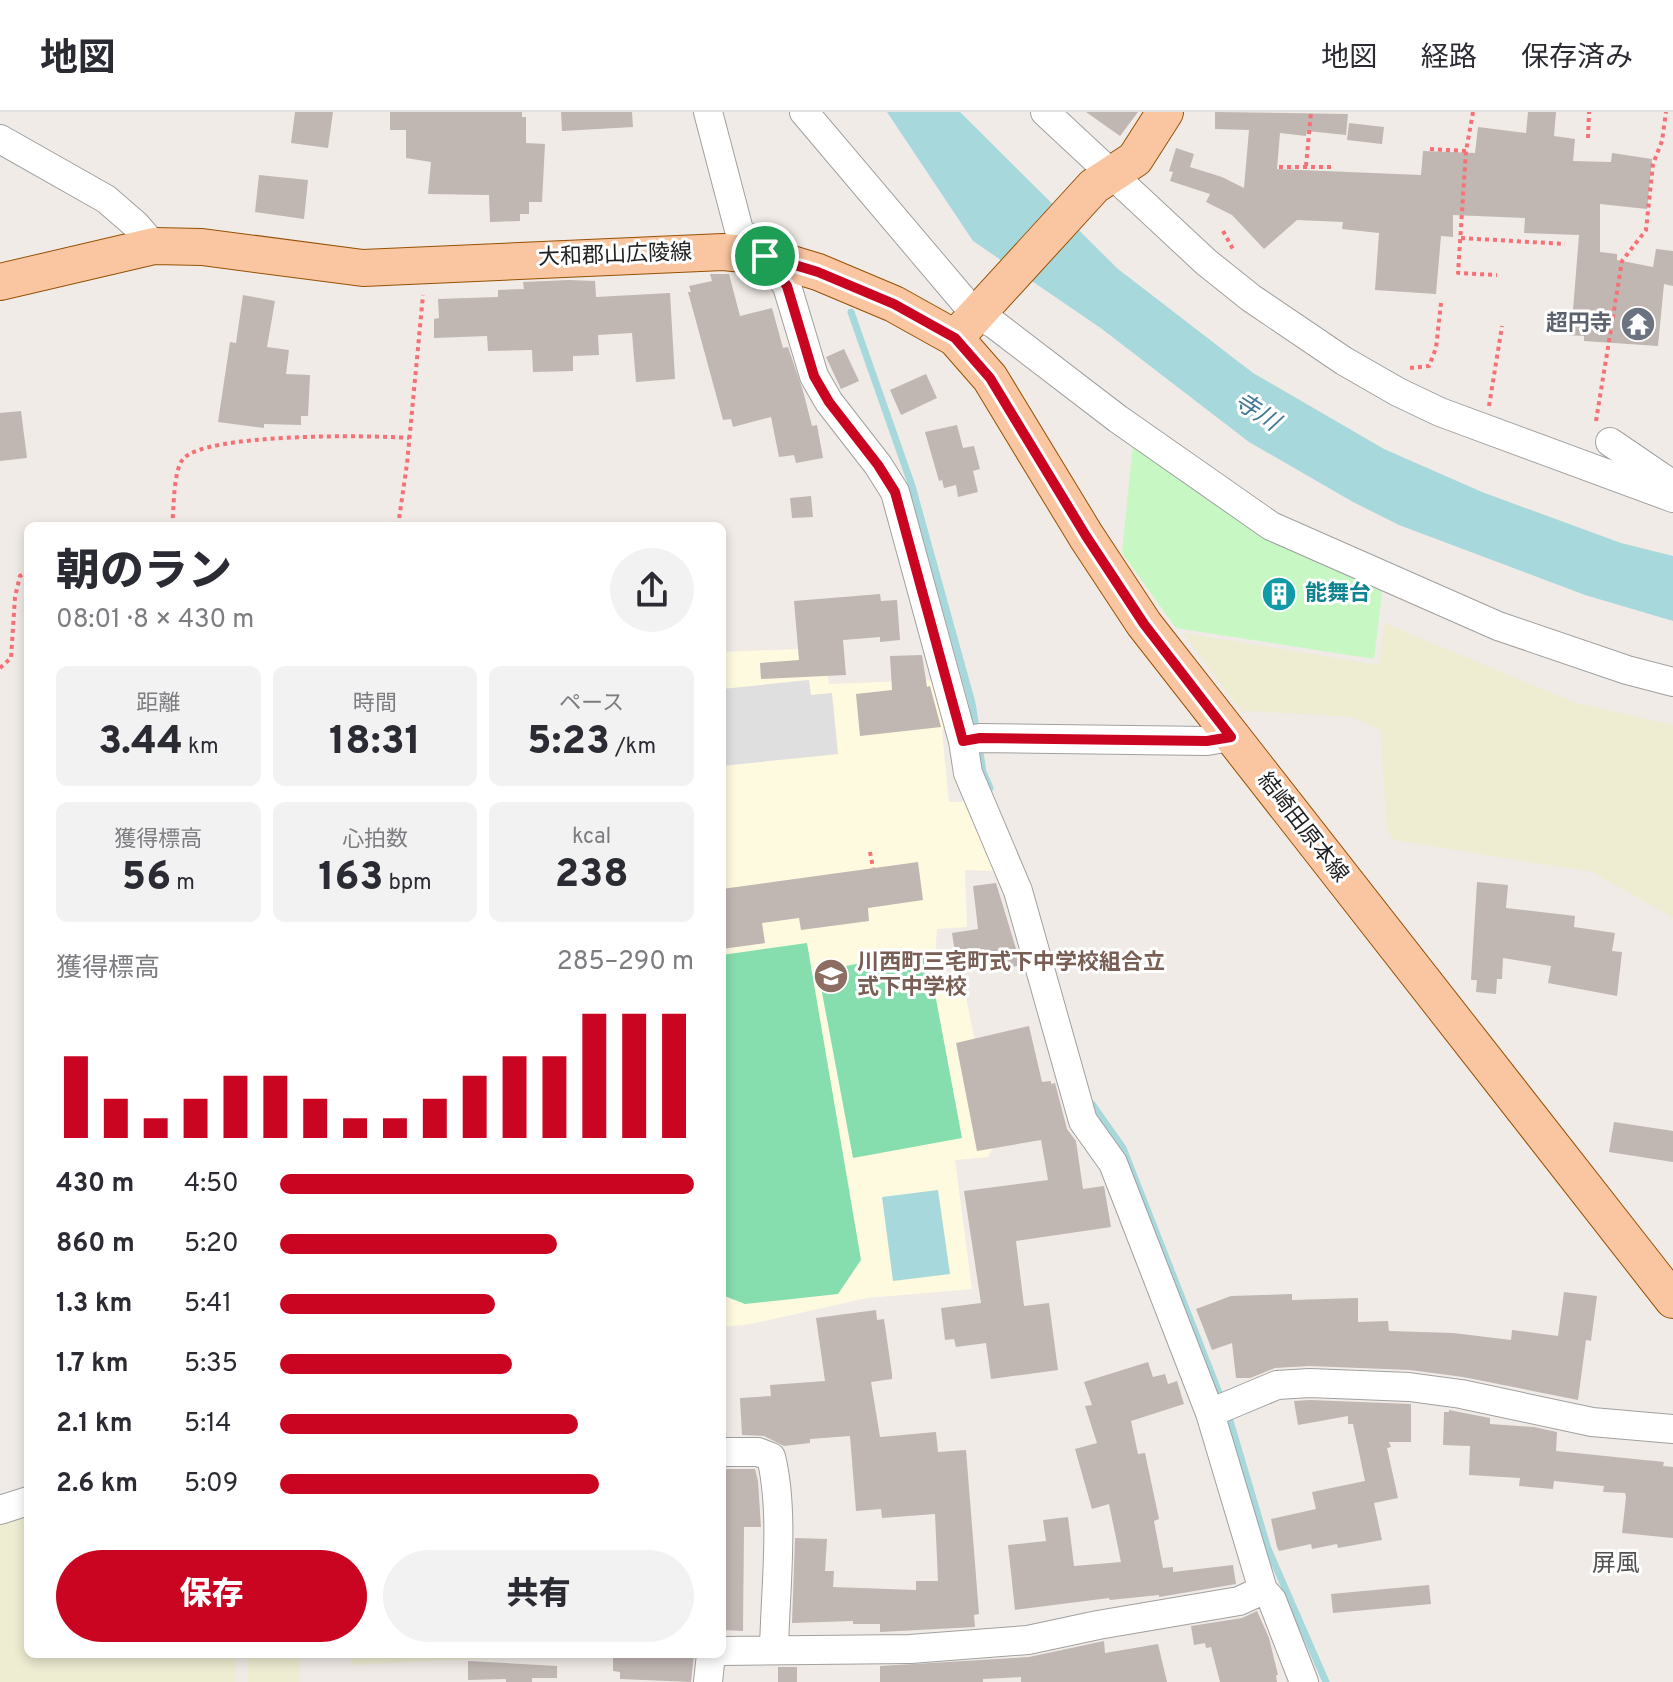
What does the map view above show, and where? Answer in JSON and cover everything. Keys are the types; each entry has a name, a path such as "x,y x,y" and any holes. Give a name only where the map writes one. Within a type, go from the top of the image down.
{"main road":[{"path":"974,317 1103,180 1135,159 1165,112"},
{"name":"大和郡山広陵線","path":"0,282 154,246 202,247 363,268 723,252 765,256 818,272 894,304 974,317"},
{"name":"結崎田原本線","path":"974,317 990,378 1086,536 1144,624 1673,1300"}],"street":[{"path":"708,112 739,230 765,256 787,286 814,376 829,402 895,492 963,741 968,773 1018,891 1083,1121 1113,1163 1210,1413 1263,1590 1272,1600 1304,1682"},
{"path":"804,112 974,317 994,324 1118,419 1271,526 1498,626 1627,670 1673,682"},
{"path":"1045,112 1103,180 1290,326 1398,392 1482,428 1673,498"},
{"path":"0,139 106,199 136,225 154,246"},
{"path":"1610,442 1673,485"},
{"path":"963,741 980,738 1207,741 1231,737"},
{"path":"1210,1413 1277,1385 1310,1383 1409,1387 1461,1394 1592,1422 1673,1429"},
{"path":"726,1452 758,1452 771,1457 775,1474 777,1528 774,1650"},
{"path":"0,1510 24,1502"},
{"path":"726,1651 962,1647 1028,1640 1239,1601 1263,1590"},
{"path":"708,1682 711,1658"}],"path":[{"path":"1306,166 1311,112"},
{"path":"1473,112 1466,151 1458,273 1497,275"},
{"path":"1588,138 1589,112"},
{"path":"1610,442 1599,438 1594,430 1622,261 1646,230 1653,164 1662,141 1666,112"},
{"path":"1430,149 1466,151"},
{"path":"1279,167 1333,167"},
{"path":"1461,238 1565,244"},
{"path":"398,522 424,265"},
{"path":"1403,367 1417,369 1429,366 1436,348 1441,303"},
{"path":"1482,428 1490,404 1502,326"},
{"path":"172,522 178,469 184,458 202,448 273,438 409,438"},
{"path":"0,668 11,658 15,597 20,576 24,574"},
{"path":"870,852 873,868"}],"shaded area":[{"path":"1384,623 1576,703 1673,725 1673,918 1593,872 1394,840 1387,829 1380,730 1352,717 1243,713 1183,633 1379,665"},
{"name":"川西町三宅町式下中学校組合立 式下中学校","path":"824,648 829,684 939,680 946,720 942,731 949,802 964,802 976,815 999,871 965,870 967,927 937,929 935,959 943,993 965,993 996,1143 988,1157 955,1160 972,1289 867,1298 751,1324 726,1327 726,652"},
{"path":"809,680 811,695 832,693 838,754 726,766 726,689"},
{"path":"24,1509 24,1658 235,1658 236,1682 0,1682 0,1517"},
{"path":"247,1658 299,1658 300,1682 248,1682"},
{"path":"353,1658 490,1658 352,1665"}],"green space":[{"path":"1133,444 1383,585 1374,659 1176,628 1122,553"},
{"path":"807,943 861,1260 838,1294 745,1304 726,1297 726,954"},
{"path":"927,951 962,1138 853,1158 818,971"}],"water":[{"name":"寺川","path":"887,112 960,112 1118,269 1253,373 1384,449 1482,492 1621,543 1673,556 1673,621 1585,595 1399,525 1249,442 1102,329 973,241"},
{"path":"938,1190 950,1274 893,1281 882,1197"}],"building":[{"path":"295,112 333,112 328,148 291,143"},
{"path":"390,112 522,112 522,117 526,117 526,143 545,144 542,202 529,202 529,214 520,214 520,221 490,222 489,195 428,194 431,162 406,158 406,130 390,130"},
{"path":"561,112 632,112 633,127 562,131"},
{"path":"1086,112 1138,112 1120,136"},
{"path":"1215,112 1348,114 1346,135 1307,131 1306,136 1280,133 1277,169 1421,175 1423,151 1475,153 1478,127 1526,133 1528,112 1556,112 1554,136 1575,139 1573,161 1611,162 1612,153 1652,159 1647,209 1600,204 1600,252 1617,254 1617,260 1653,267 1656,249 1673,251 1673,286 1664,284 1658,346 1584,341 1584,336 1567,335 1568,310 1573,310 1579,235 1524,233 1525,218 1453,215 1453,237 1441,236 1436,294 1375,290 1379,233 1342,229 1343,222 1297,220 1264,249 1232,215 1206,202 1210,194 1170,181 1173,172 1169,171 1176,148 1194,154 1190,167 1244,188 1249,130 1215,129"},
{"path":"1349,123 1384,127 1382,144 1347,140"},
{"path":"259,175 308,180 304,219 255,212"},
{"path":"710,274 729,274 740,316 772,308 783,348 788,347 803,391 812,426 817,425 823,458 796,463 794,455 779,457 771,417 733,427 731,419 723,420 688,292 691,292 689,286 712,281"},
{"path":"595,281 596,297 670,293 675,379 636,382 632,333 598,335 599,355 573,356 573,371 533,372 532,350 488,351 487,336 434,338 434,319 439,318 438,299 498,297 498,290 524,289 523,282"},
{"path":"243,295 275,301 267,347 289,350 286,374 310,375 308,416 301,416 301,425 264,424 264,428 218,422 230,342 236,343"},
{"path":"844,349 859,381 841,389 826,357"},
{"path":"926,374 937,398 901,415 890,390"},
{"path":"21,411 27,458 0,461 0,413"},
{"path":"957,425 963,448 974,446 980,469 973,471 978,492 958,497 956,485 944,488 942,480 939,481 925,432"},
{"path":"811,496 813,517 792,518 790,498"},
{"name":"能舞台","path":"1274,581 1293,591 1285,607 1265,597"},
{"path":"880,594 881,601 897,600 900,640 880,642 880,637 843,640 846,675 761,679 760,663 799,660 794,601"},
{"path":"922,655 927,687 930,686 941,727 860,736 856,694 892,690 890,656"},
{"path":"918,862 923,900 868,908 869,921 801,930 799,918 762,923 765,943 726,948 726,888"},
{"path":"1477,882 1508,885 1506,908 1575,916 1574,927 1615,933 1612,951 1622,952 1617,996 1548,983 1551,966 1503,958 1502,979 1497,979 1496,994 1476,992 1477,980 1471,980"},
{"path":"996,883 1021,965 990,972 984,949 955,953 952,933 978,929 973,886"},
{"path":"1029,1026 1042,1082 1055,1083 1067,1129 1076,1141 1083,1189 1104,1186 1111,1227 1016,1241 1024,1306 1049,1303 1058,1370 991,1379 986,1343 956,1347 954,1339 945,1340 941,1308 981,1303 964,1191 1048,1180 1041,1140 977,1151 956,1043"},
{"path":"1614,1122 1673,1131 1673,1162 1609,1152"},
{"path":"1564,1292 1597,1296 1591,1341 1586,1340 1578,1400 1463,1377 1410,1370 1309,1366 1275,1368 1250,1378 1236,1378 1232,1343 1212,1350 1196,1309 1231,1296 1292,1294 1292,1300 1358,1298 1358,1322 1388,1321 1389,1331 1453,1333 1511,1340 1512,1330 1558,1336"},
{"path":"876,1310 877,1320 884,1319 892,1374 892,1379 871,1382 880,1437 936,1432 938,1452 966,1450 979,1614 974,1615 975,1627 880,1632 880,1624 853,1624 853,1621 792,1623 795,1538 827,1539 825,1571 834,1571 833,1587 916,1590 916,1581 938,1581 935,1514 882,1518 881,1509 856,1511 850,1436 810,1439 810,1443 784,1446 764,1436 742,1435 740,1398 771,1396 770,1385 825,1381 816,1318"},
{"path":"1148,1362 1153,1377 1165,1374 1168,1384 1177,1381 1184,1404 1131,1421 1138,1454 1145,1453 1159,1519 1154,1521 1163,1568 1173,1567 1173,1572 1233,1565 1236,1584 1159,1597 1109,1598 1015,1610 1008,1545 1046,1541 1043,1520 1068,1517 1074,1566 1121,1562 1109,1504 1092,1509 1075,1449 1097,1443 1085,1406 1092,1405 1084,1382"},
{"path":"1294,1401 1411,1404 1411,1442 1389,1442 1391,1447 1387,1448 1398,1498 1374,1503 1382,1540 1338,1548 1337,1544 1312,1549 1311,1544 1279,1551 1271,1519 1316,1509 1312,1492 1365,1481 1353,1424 1348,1424 1348,1416 1298,1425"},
{"path":"1449,1410 1490,1418 1490,1424 1557,1432 1556,1451 1664,1462 1663,1466 1673,1467 1673,1538 1622,1533 1625,1493 1603,1492 1604,1486 1554,1481 1553,1489 1519,1486 1520,1478 1469,1475 1470,1446 1443,1445 1444,1412"},
{"path":"726,1469 755,1469 758,1481 761,1527 744,1527 743,1631 726,1630"},
{"path":"1429,1585 1431,1604 1333,1613 1331,1594"},
{"path":"1257,1611 1269,1638 1277,1682 1220,1682 1211,1647 1206,1648 1205,1643 1194,1645 1191,1626 1242,1618"},
{"path":"1104,1641 1105,1653 1158,1644 1167,1682 1021,1682 1021,1677 983,1679 983,1682 880,1682 880,1666 1029,1657"},
{"path":"613,1658 694,1658 691,1682 620,1679 620,1672 613,1671"},
{"path":"468,1661 557,1666 557,1678 532,1678 532,1682 468,1680"},
{"path":"778,1667 797,1667 797,1682 778,1682"}],"waterway":[{"path":"851,312 912,486 972,703 977,734"},
{"path":"979,746 983,772 990,788"},
{"path":"1092,1104 1123,1148 1223,1403"},
{"path":"1228,1414 1268,1549 1326,1682"}],"place":[{"name":"超円寺","path":"1638,324"},
{"name":"能舞台","path":"1279,594"},
{"name":"川西町三宅町式下中学校組合立 式下中学校","path":"831,976"}],"district":[{"name":"屏風","path":"1616,1565"}],"route":[{"path":"765,256 818,272 894,304 955,338 990,378 1086,536 1144,624 1231,737 1207,741 980,738 963,741 895,492 829,402 814,376 787,286 765,256"}]}
